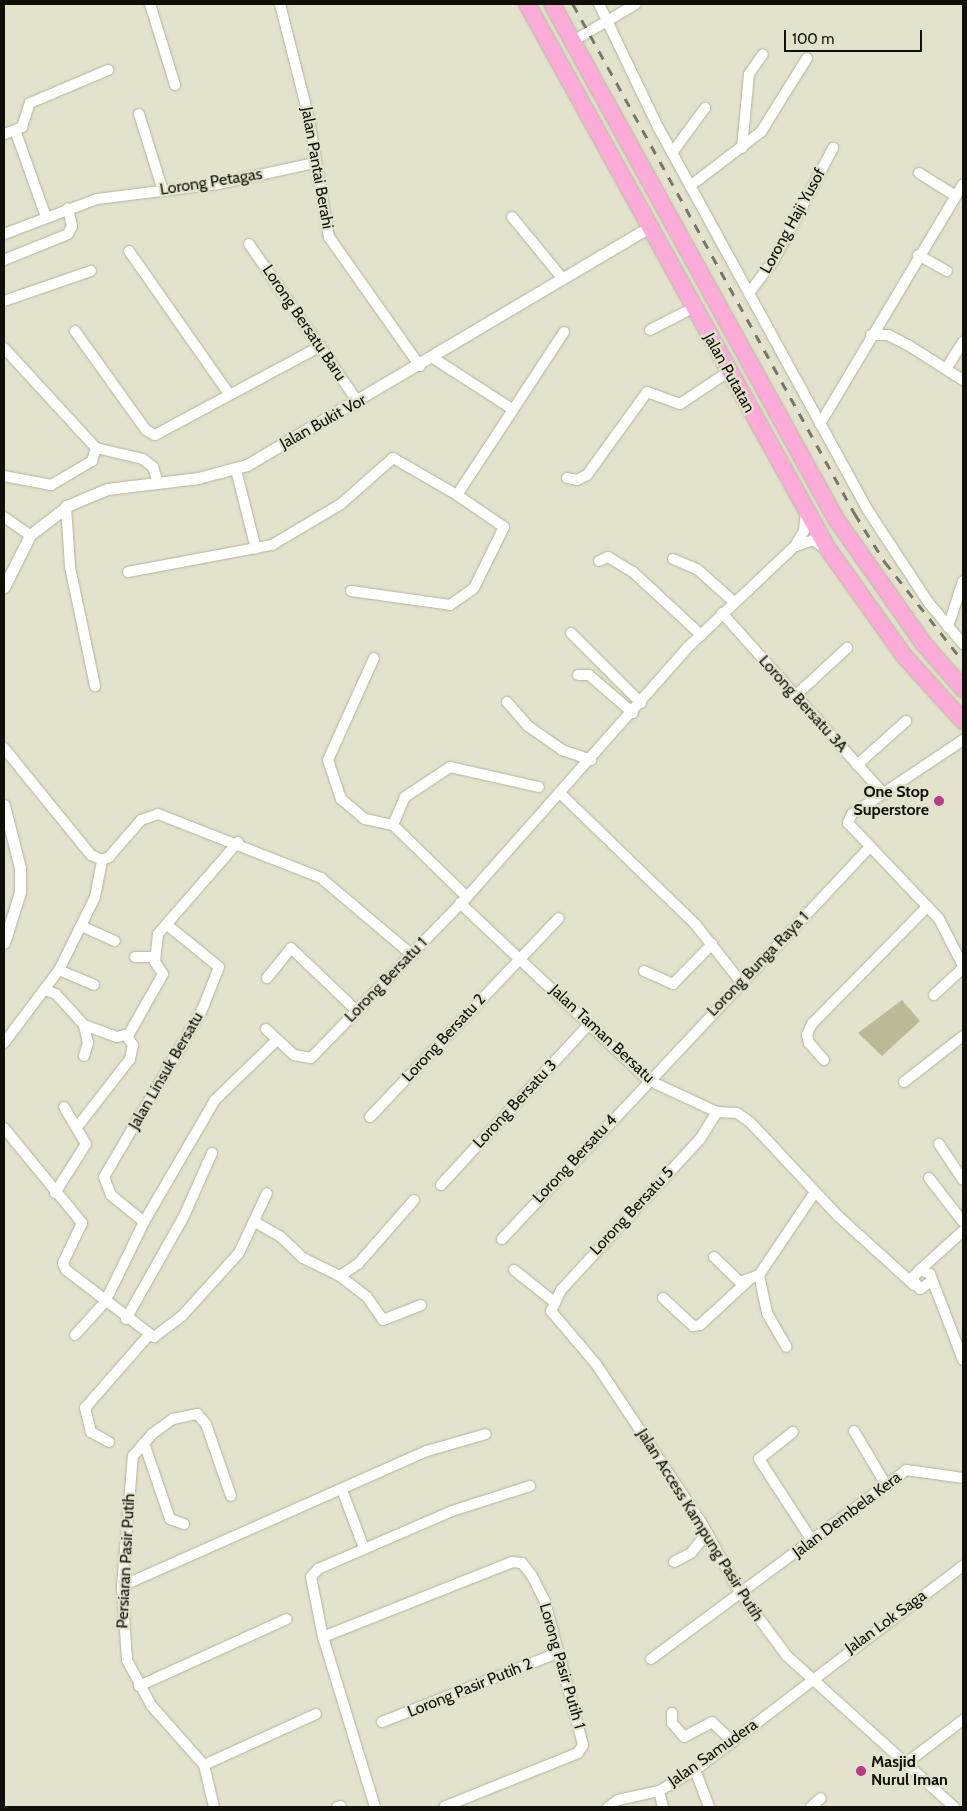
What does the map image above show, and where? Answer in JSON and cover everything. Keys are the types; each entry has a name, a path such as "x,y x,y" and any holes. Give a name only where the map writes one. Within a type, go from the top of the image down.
{"highway":[{"name":"Jalan Putatan","path":"552,4 672,226 824,499 879,583 963,690"},
{"name":"Jalan Putatan","path":"534,6 651,233 828,549 861,596 963,721"},
{"path":"651,233 672,226"},
{"path":"861,596 879,583"}],"street":[{"path":"150,4 174,85"},
{"name":"Jalan Pantai Berahi","path":"280,4 301,80 314,163 329,237 420,366"},
{"path":"599,4 609,20 672,153 871,516 948,627 963,644"},
{"path":"573,41 636,4"},
{"path":"742,148 749,74 763,54"},
{"path":"690,186 742,148 767,124 807,58"},
{"path":"4,134 22,127 30,104 108,70"},
{"path":"672,153 705,108"},
{"path":"138,114 163,191"},
{"path":"15,130 46,217"},
{"name":"Lorong Haji Yusof","path":"749,293 774,260 833,148"},
{"name":"Lorong Petagas","path":"4,234 68,208 108,197 163,191 314,163"},
{"path":"919,173 954,195"},
{"path":"820,424 918,255 954,195 963,184"},
{"path":"4,260 68,234 72,226 68,208"},
{"path":"512,217 563,279"},
{"name":"Jalan Bukit Vor","path":"4,587 30,535 66,506 107,489 236,470 420,366 563,279 651,233"},
{"name":"Lorong Bersatu Baru","path":"249,244 358,402"},
{"path":"129,251 229,394"},
{"path":"918,255 947,271"},
{"path":"4,301 91,272"},
{"path":"650,330 693,308"},
{"path":"76,331 150,434 166,432 229,394 321,346"},
{"path":"457,495 564,332"},
{"path":"871,335 888,335 963,380"},
{"path":"946,369 963,342"},
{"path":"4,348 96,448 143,459 153,467 158,482"},
{"path":"433,358 512,409"},
{"path":"567,478 577,480 587,474 646,392 680,404 728,372"},
{"path":"4,476 51,485 88,464 96,448"},
{"path":"128,572 256,549 289,537 321,518 393,458 457,495 504,527 474,588 463,598 450,605 351,591"},
{"path":"236,470 256,549"},
{"path":"66,506 70,567 95,686"},
{"path":"795,546 804,531 806,512"},
{"path":"4,517 30,535"},
{"path":"795,546 814,540 828,549"},
{"name":"Lorong Bersatu 1","path":"277,1040 294,1055 311,1058 464,900 561,794 701,635 722,613 795,546"},
{"path":"599,561 608,557 633,572 701,635"},
{"path":"673,559 697,569 734,602"},
{"path":"948,627 963,581"},
{"name":"Lorong Bersatu 3A","path":"722,613 884,794"},
{"path":"571,633 641,704"},
{"path":"795,696 846,648"},
{"path":"374,658 328,760 340,799 365,819 394,825 406,797 450,767 539,787"},
{"path":"578,675 590,675 633,713"},
{"path":"508,702 542,735 591,760"},
{"path":"857,765 906,721"},
{"path":"934,995 963,967 928,906 868,849 848,823 852,814 963,740"},
{"path":"4,748 91,855 102,860"},
{"path":"561,794 712,944 740,981"},
{"path":"4,805 20,868 20,892 4,943"},
{"path":"4,1043 60,970 96,897 102,860 149,815 238,842 321,878 411,954"},
{"name":"Jalan Taman Bersatu","path":"394,825 518,958 648,1080 717,1112 737,1113 750,1122 815,1192 886,1263 917,1287 944,1319"},
{"path":"45,990 56,994 84,1025 117,1037 126,1035 163,974 155,957 158,934 222,866 238,842"},
{"name":"Lorong Bunga Raya 1","path":"648,1080 740,981 868,849"},
{"path":"824,1060 809,1044 807,1035 812,1024 928,906"},
{"name":"Lorong Bersatu 2","path":"370,1117 518,958 559,918"},
{"name":"Jalan Linsuk Bersatu","path":"144,1222 111,1195 104,1177 202,1010 219,967 166,924"},
{"path":"81,926 115,941"},
{"path":"644,971 663,983 673,984 712,944"},
{"path":"267,978 291,948 357,1011"},
{"path":"135,957 155,957"},
{"path":"60,970 94,985"},
{"name":"Lorong Bersatu 3","path":"441,1185 588,1024"},
{"path":"84,1025 88,1043 84,1056"},
{"path":"75,1335 105,1302 144,1222 215,1100 277,1040 266,1029"},
{"path":"78,1126 130,1059 133,1045 126,1035"},
{"path":"904,1082 963,1036"},
{"name":"Lorong Bersatu 4","path":"502,1239 648,1080"},
{"path":"55,1193 86,1144 78,1126 64,1107"},
{"name":"Lorong Bersatu 5","path":"552,1306 700,1139 717,1112"},
{"path":"5,1133 82,1223 63,1263 105,1302 148,1336"},
{"path":"939,1144 963,1180"},
{"path":"126,1319 184,1216 212,1153"},
{"path":"930,1178 963,1222"},
{"path":"663,1298 693,1326 700,1325 754,1277 815,1192"},
{"path":"109,1442 90,1432 85,1408 148,1336 162,1334 213,1284 239,1253 267,1193"},
{"path":"340,1276 358,1264 414,1200"},
{"path":"255,1222 281,1237 303,1258 340,1276 367,1297 383,1320 421,1305"},
{"path":"917,1287 918,1271 963,1231"},
{"path":"917,1287 931,1279 949,1245"},
{"path":"714,1257 740,1282 754,1277"},
{"name":"Jalan Taman Bersatu","path":"886,1263 918,1271 931,1279"},
{"name":"Jalan Access Kampung Pasir Putih","path":"514,1270 552,1306 596,1364 707,1533 740,1593 809,1679 954,1807"},
{"path":"754,1277 767,1313 787,1347"},
{"path":"931,1279 944,1319 963,1360"},
{"name":"Persiaran Pasir Putih","path":"214,1807 204,1765 139,1686 122,1637 122,1586 131,1463 144,1443 173,1419 198,1414 206,1424 231,1496"},
{"path":"854,1431 886,1485"},
{"path":"793,1432 760,1459 813,1542"},
{"path":"122,1586 427,1451 486,1434"},
{"path":"144,1443 170,1518 184,1524"},
{"name":"Jalan Dembela Kera","path":"651,1659 910,1469 946,1479 963,1478"},
{"path":"375,1807 323,1637 311,1577 318,1569 452,1511 530,1486"},
{"path":"342,1490 364,1548"},
{"path":"674,1562 691,1553 707,1533"},
{"name":"Lorong Pasir Putih 1","path":"323,1637 517,1562 532,1576 545,1602 557,1653 583,1741 578,1753 444,1807"},
{"name":"Jalan Lok Saga","path":"809,1679 963,1566"},
{"path":"139,1686 287,1619"},
{"name":"Lorong Pasir Putih 2","path":"382,1722 557,1653"},
{"name":"Jalan Samudera","path":"608,1807 618,1800 659,1791 695,1770 733,1742 809,1679"},
{"path":"204,1765 316,1714"},
{"path":"672,1714 672,1723 684,1737 712,1722 733,1742"},
{"path":"905,1764 963,1720"},
{"path":"695,1770 709,1807"},
{"path":"659,1791 663,1807"},
{"path":"811,1807 821,1798"}],"green space":[{"path":"902,1000 920,1021 882,1056 858,1033"}],"railway":[{"path":"573,4 855,514 885,562 963,661"}],"place":[{"name":"One Stop Superstore","path":"939,801"},
{"name":"Masjid Nurul Iman","path":"861,1771"}]}
